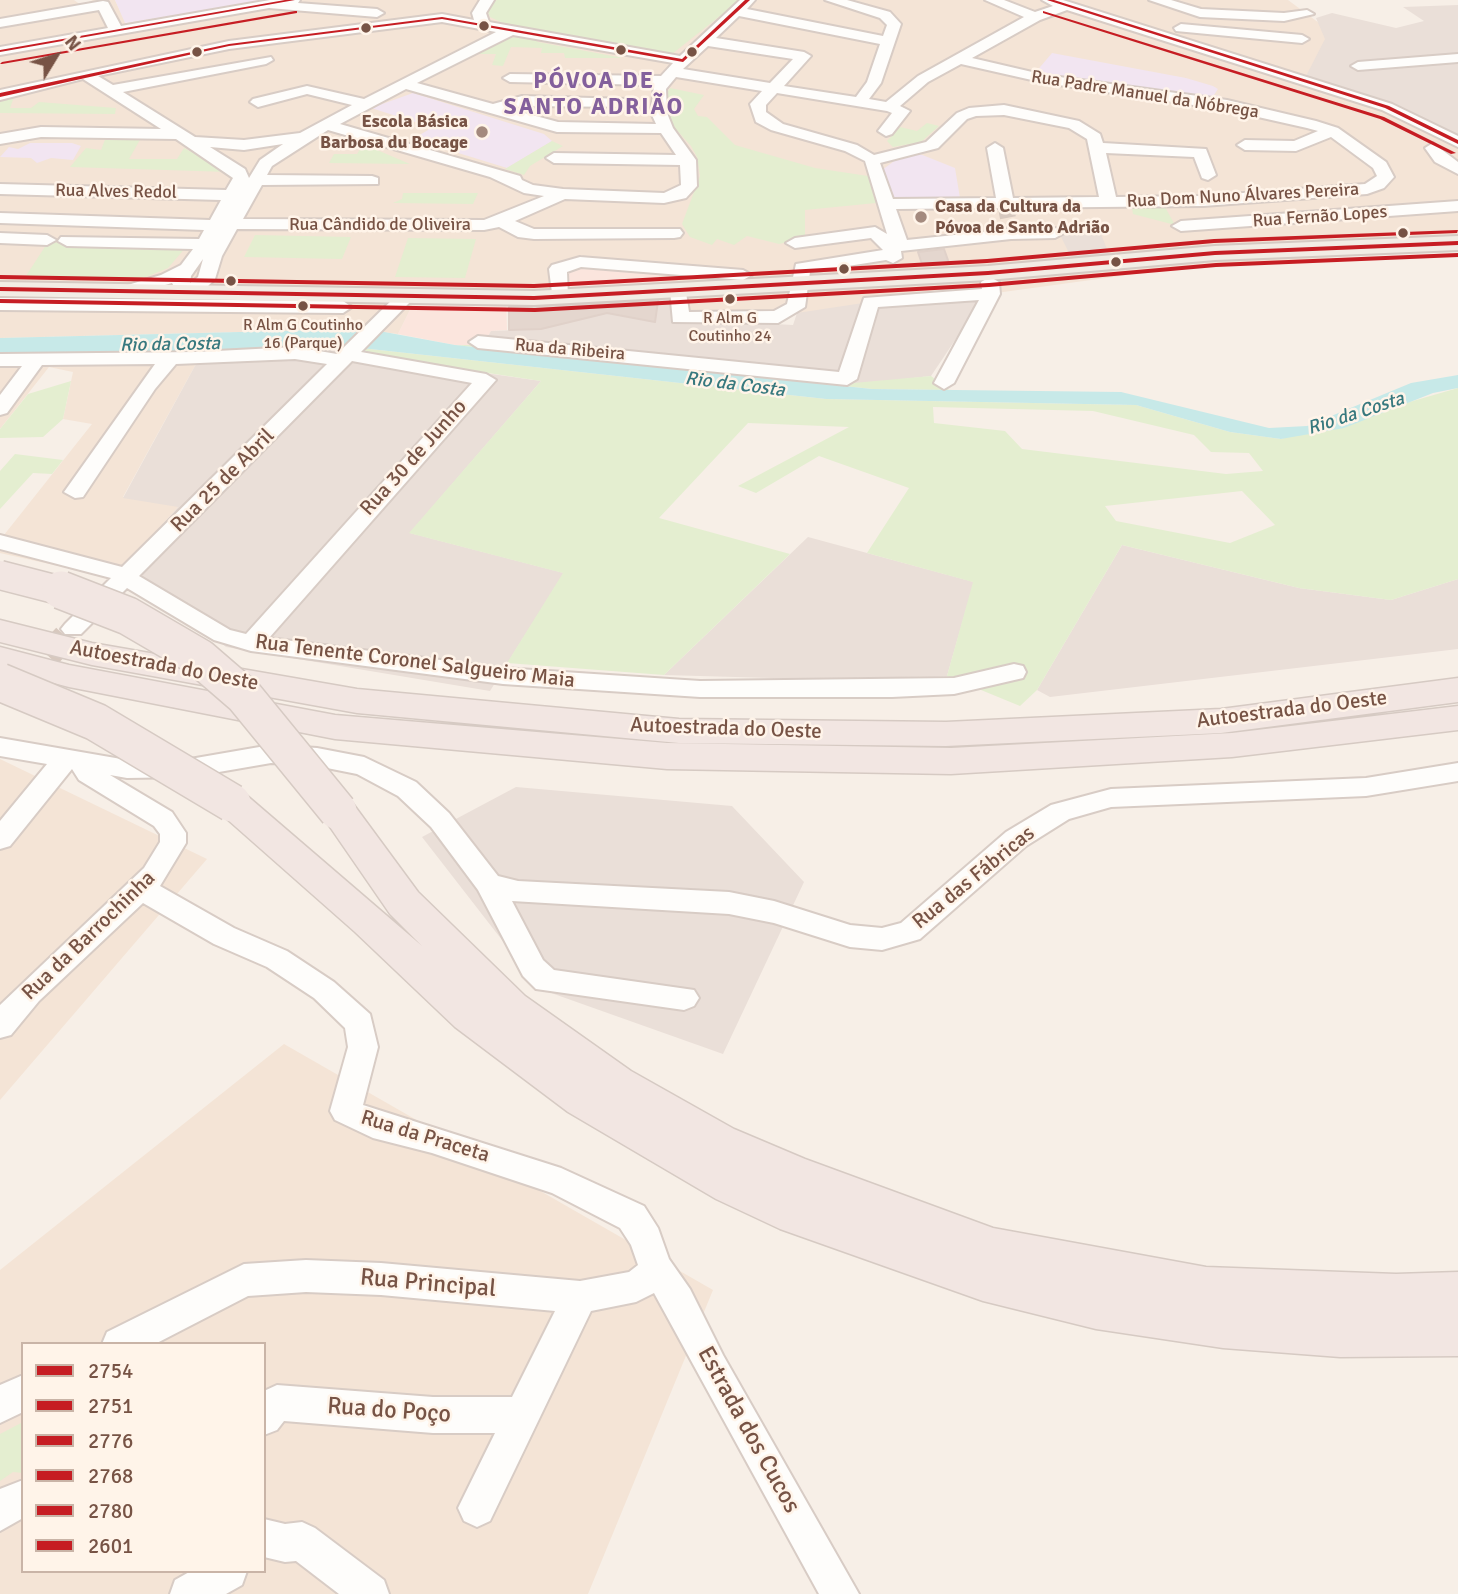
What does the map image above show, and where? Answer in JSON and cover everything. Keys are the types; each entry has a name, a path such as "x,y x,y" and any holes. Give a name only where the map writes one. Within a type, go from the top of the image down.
{"highway":[{"path":"0,575 58,589 128,616 200,658 244,696 338,811 404,904 510,1008 616,1084 730,1149 993,1249 1206,1289 1396,1296 1458,1294"},
{"name":"Autoestrada do Oeste","path":"0,631 92,654 357,701 679,731 946,734 1221,721 1458,690"},
{"name":"Autoestrada do Oeste","path":"0,658 69,676 335,727 667,756 951,761 1232,746 1458,718"},
{"path":"2,695 96,722 232,803 369,921 470,1015 583,1099 732,1185 796,1214 983,1279 1096,1306 1262,1328 1340,1334 1458,1333"}],"main road":[{"path":"0,289 83,297 127,290 559,297 668,283 799,282 899,277 990,283 1215,253 1458,243"}],"street":[{"path":"0,54 116,30 293,0"},
{"path":"328,125 497,176 513,184 556,193 664,198 680,194 690,186 688,160 664,128 659,89 673,72 748,0"},
{"path":"832,0 891,19 894,24 873,83 859,103"},
{"path":"992,0 1035,17"},
{"path":"1049,0 1387,107 1458,142"},
{"path":"1156,0 1186,11 1241,15 1307,14"},
{"path":"479,4 482,23"},
{"path":"0,23 103,5 116,30"},
{"path":"264,5 368,12 390,16 398,22"},
{"path":"889,107 909,87 959,58 1035,17 1066,6"},
{"path":"737,11 887,41"},
{"path":"1241,15 1271,31 1274,37"},
{"path":"0,95 57,80 229,45 442,18 497,26 673,72 902,111 886,131"},
{"path":"166,21 286,24 317,32"},
{"path":"483,42 497,26"},
{"path":"1179,28 1302,39"},
{"path":"185,292 180,280 200,267 232,224 260,166 307,135 483,42 513,30"},
{"path":"80,37 218,40 229,45"},
{"path":"706,41 804,56 758,104 761,119 777,127 843,146 873,159 932,145 962,116 987,110 1074,124 1087,129 1094,137 1109,204"},
{"path":"0,54 120,56 142,62"},
{"name":"Rua Padre Manuel da Nóbrega","path":"959,58 1045,79 1227,106 1332,131"},
{"path":"1358,66 1458,58"},
{"path":"110,90 267,60"},
{"path":"510,78 673,72"},
{"path":"85,74 214,155 233,162 372,181"},
{"path":"0,76 45,76 57,80"},
{"path":"405,84 565,128 664,128"},
{"path":"258,102 307,90 368,104"},
{"path":"495,109 522,101 628,104"},
{"path":"1245,145 1296,146 1332,131"},
{"name":"Rua Dom Nuno Álvares Pereira","path":"887,204 1109,204 1135,200 1203,201 1310,194 1331,184 1367,189 1378,185 1386,177 1380,165 1332,131"},
{"path":"0,139 41,132 186,137 244,145 307,135"},
{"path":"995,148 1005,202"},
{"path":"1097,148 1199,152 1208,175"},
{"path":"1433,148 1441,159 1458,169"},
{"path":"554,158 688,160"},
{"path":"873,159 898,240 892,250"},
{"path":"200,267 205,244 241,178 233,162"},
{"name":"Rua Alves Redol","path":"0,189 232,195"},
{"name":"Rua Cândido de Oliveira","path":"232,224 469,226 501,221 556,193"},
{"path":"1310,194 1337,216"},
{"name":"Rua Fernão Lopes","path":"1181,226 1458,206"},
{"path":"0,218 214,225"},
{"path":"501,221 524,233 534,234 674,233 663,246 668,283 680,318 678,330 662,359"},
{"path":"795,243 875,232 892,250 899,277"},
{"path":"680,318 758,320 778,317 796,307 802,268 809,265 892,250 1011,234 1055,233"},
{"path":"0,239 47,240"},
{"path":"67,241 205,244"},
{"path":"559,297 558,269 580,262 668,283 743,275"},
{"path":"127,290 200,267"},
{"path":"200,267 242,293"},
{"path":"944,383 990,283"},
{"name":"Rua da Ribeira","path":"478,342 847,379 870,302 990,283"},
{"path":"363,295 371,310 370,330"},
{"name":"Rua 25 de Abril","path":"73,629 406,296"},
{"path":"0,304 83,297 342,307"},
{"path":"0,360 295,353 347,356"},
{"name":"Rua 30 de Junho","path":"251,643 486,380 347,356"},
{"path":"75,492 148,385 172,358"},
{"path":"0,409 37,359"},
{"path":"0,542 126,576"},
{"name":"Rua Tenente Coronel Salgueiro Maia","path":"126,576 222,635 251,643 503,676 700,689 954,686 1014,672"},
{"path":"0,747 127,769 190,768 271,754 317,757 364,766 407,789 440,820 489,884 533,968 546,981 684,998"},
{"path":"0,839 74,761"},
{"name":"Rua da Barrochinha","path":"0,1026 29,993 140,888 167,858 173,842 173,833 163,819 88,774 74,761"},
{"name":"Rua das Fábricas","path":"489,884 518,892 729,903 774,912 850,936 882,939 910,931 1016,839 1060,813 1111,798 1366,787 1458,772"},
{"name":"Rua da Praceta","path":"140,888 224,936 276,958 324,990 359,1023 363,1047 346,1111 373,1124 432,1139 561,1182 632,1217 646,1239 654,1267"},
{"name":"Rua Principal","path":"146,1339 244,1280 306,1276 381,1279 580,1297 636,1286 653,1274 654,1267"},
{"name":"Estrada dos Cucos","path":"654,1267 678,1300 711,1367 840,1594"},
{"path":"477,1508 520,1415 580,1297"},
{"path":"0,1405 21,1393"},
{"name":"Rua do Poço","path":"269,1406 433,1415 520,1415"},
{"path":"0,1512 21,1500"},
{"path":"271,1545 302,1541 370,1594"},
{"path":"189,1594 225,1573"}],"shaded area":[{"path":"0,0 74,0 81,5 93,0 115,0 126,23 271,0 1288,0 1338,37 1324,76 1458,140 1458,248 1157,271 930,302 696,322 671,294 416,298 398,334 359,329 0,338"},
{"path":"115,0 271,0 125,23"},
{"path":"1458,5 1458,138 1393,106 1305,78 1325,39 1316,18 1332,13 1396,28 1424,21 1403,7"},
{"path":"1052,53 1186,78 1213,86 1218,89 1214,95 1221,96 1220,99 1035,73"},
{"name":"Escola Básica Barbosa du Bocage","path":"413,93 544,134 552,141 507,168 413,139 428,130 428,126 371,108"},
{"path":"30,143 72,143 81,146 73,160 51,158 37,163 31,158 0,157 9,147 18,149"},
{"path":"920,154 955,168 960,198 899,200 891,196 882,170 897,159"},
{"path":"1075,228 1099,229 1109,254 1072,259 1060,235"},
{"path":"578,264 658,271 661,285 560,290 562,269"},
{"path":"671,294 676,304 697,320 793,325 797,313 863,303 984,297 931,376 861,384 483,345 491,331 541,329 607,313 655,317 659,296"},
{"path":"416,298 506,303 507,330 491,331 483,345 455,345 398,334"},
{"path":"342,348 338,352 541,381 410,533 564,573 490,691 226,647 127,564 178,507 123,498 203,351"},
{"path":"203,351 123,497 179,506 127,564 99,575 0,553 0,540 92,424 63,419 73,372 49,367 0,429 0,355"},
{"path":"808,537 974,582 947,676 807,679 664,675"},
{"path":"1122,545 1299,588 1391,600 1458,579 1458,649 1050,697 1037,690"},
{"path":"0,759 207,859 0,1100"},
{"path":"516,787 732,806 804,882 723,1054 540,989 422,837"},
{"path":"284,1044 713,1290 588,1594 0,1594 0,1270"}],"green space":[{"path":"497,0 740,0 672,54 505,24 490,17 487,10 488,5"},
{"path":"532,37 538,42 623,58 565,58 564,53 541,53 542,48 511,47 503,66 492,65 496,54 473,54 502,40"},
{"path":"670,88 704,95 694,109 698,116 707,117 735,145 815,168 868,176 876,203 805,210 805,238 779,244 747,236 734,245 717,239 712,245 690,237 682,224 700,176 697,157 691,146 665,117 664,98"},
{"path":"14,97 10,108 31,108 39,102 116,108 115,114 0,113 0,99"},
{"path":"927,123 939,126 921,142 893,147 887,141 900,127 917,131"},
{"path":"106,137 141,138 129,159 177,159 184,148 229,172 70,167 86,148 101,150"},
{"path":"552,141 563,146 530,166 524,175 505,169"},
{"path":"362,146 410,164 329,163 334,154 357,154"},
{"path":"403,193 478,193 473,204 393,203 402,199"},
{"path":"1165,207 1175,225 1133,214 1132,208"},
{"path":"255,235 351,237 342,259 244,257"},
{"path":"408,238 476,239 465,278 395,277"},
{"path":"48,242 187,246 168,268 141,279 24,279"},
{"path":"455,345 483,345 842,384 931,376 949,390 872,389"},
{"path":"361,348 826,399 1136,405 1230,432 1281,439 1458,388 1458,579 1391,600 1299,588 1122,545 1037,690 1020,706 947,676 973,582 867,553 909,488 819,456 756,493 738,486 849,427 748,423 659,518 790,554 664,675 507,663 563,573 409,533 541,381 355,353","holes":["933,407 1093,411 1194,435 1211,452 1249,453 1263,471 1226,474 1022,449 1005,431 934,423","1242,491 1275,525 1230,543 1116,521 1105,506"]},
{"path":"71,381 63,419 43,437 0,438 0,429 28,394"},
{"path":"15,454 63,460 52,474 33,473 0,509 0,471"},
{"path":"21,1423 21,1473 13,1472 0,1481 0,1434"}],"water":[{"name":"Rio da Costa","path":"359,329 342,348 0,355 0,338"},
{"name":"Rio da Costa","path":"379,331 455,345 872,389 1121,392 1269,428 1307,426 1411,383 1458,375 1458,388 1433,393 1344,428 1281,439 1230,432 1136,405 826,399 361,348"}],"building":[{"path":"944,249 949,263 922,264 918,252"},
{"path":"658,301 655,322 607,313 541,329 509,330 509,307"}],"tunnel":[{"path":"1005,202 1011,234"},
{"path":"21,684 73,629"}],"transit line":[{"name":"2780","path":"0,51 293,0"},
{"name":"2768","path":"683,61 748,0"},
{"name":"2780","path":"1049,0 1387,107 1458,142"},
{"name":"2601","path":"2,63 295,12"},
{"name":"2601","path":"1045,12 1382,118 1453,153"},
{"name":"2768","path":"0,95 229,45 442,18 683,61"},
{"name":"2776","path":"0,277 534,286 987,261 1214,241 1457,231"},
{"name":"2754","path":"0,289 534,298 988,273 1215,253 1458,243"},
{"name":"2751","path":"0,301 535,310 989,285 1216,265 1458,255"}],"place":[{"name":"Escola Básica Barbosa du Bocage","path":"482,132"},
{"name":"Casa da Cultura da Póvoa de Santo Adrião","path":"921,217"},
{"name":"R Alm G Coutinho 24","path":"730,299"},
{"name":"R Alm G Coutinho 16 (Parque)","path":"303,306"}],"district":[{"name":"PÓVOA DE SANTO ADRIÃO","path":"594,95"}]}
